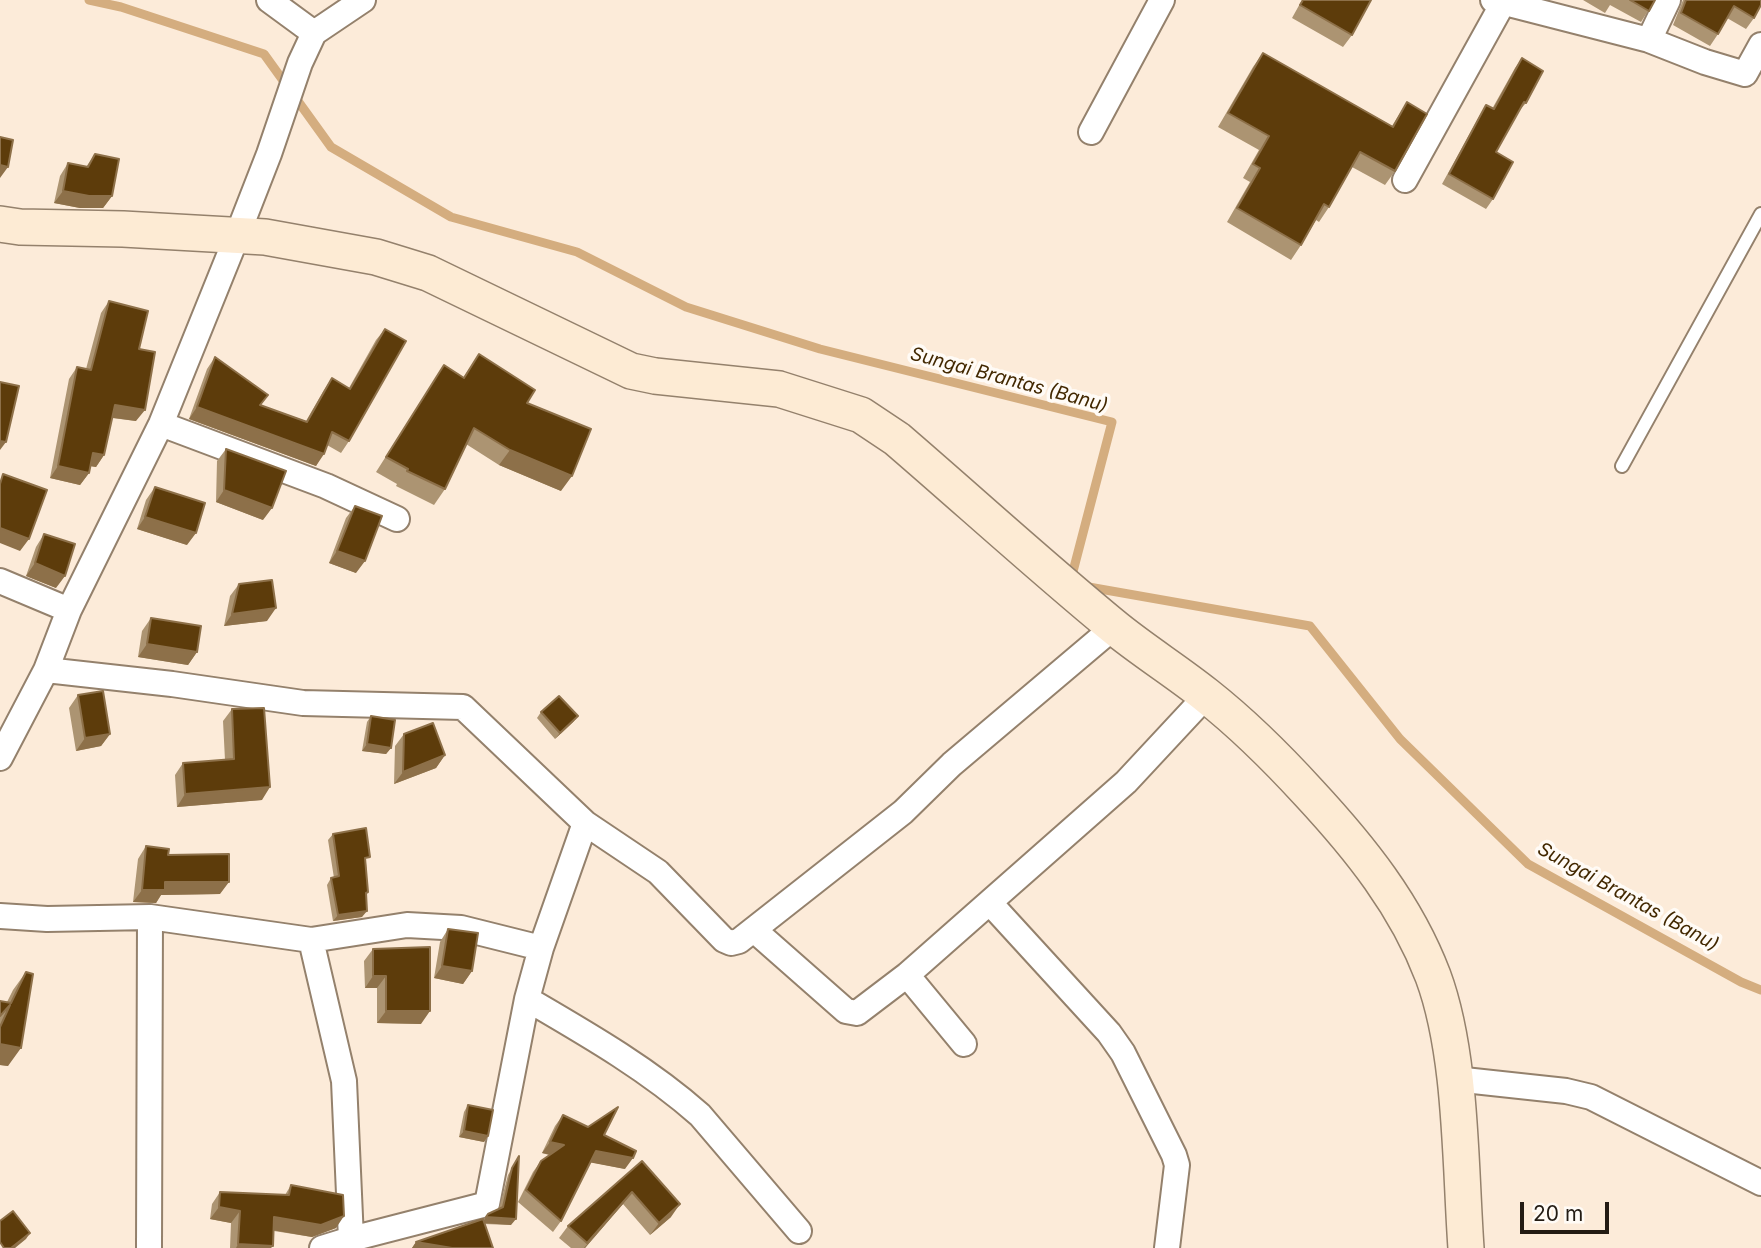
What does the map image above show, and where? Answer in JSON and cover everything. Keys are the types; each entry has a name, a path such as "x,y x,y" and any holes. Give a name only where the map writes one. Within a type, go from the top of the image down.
{"street":[{"path":"269,0 314,33"},
{"path":"0,758 46,670 69,610 161,424 237,236 300,63 314,33 363,0"},
{"path":"1091,132 1162,0"},
{"path":"1649,40 1668,0"},
{"path":"1405,180 1498,2 1649,40 1753,77 1761,45"},
{"path":"0,224 265,237 376,257 428,274 631,371 779,389 861,415 897,439 1114,627 1207,695 1267,748 1325,811 1392,894 1414,933 1433,976 1442,1005 1455,1079 1466,1248"},
{"path":"161,424 326,486 397,519"},
{"path":"0,581 69,610"},
{"path":"46,670 172,684 303,703 463,706 585,823 658,872 724,940 731,943 739,941 754,930 903,812 952,764 1114,627"},
{"path":"754,930 851,1013 857,1013 907,975 1126,782 1207,695"},
{"path":"322,1248 487,1204 527,999 541,948 585,823"},
{"path":"990,903 1109,1034 1123,1053 1177,1165 1167,1248"},
{"path":"0,916 47,919 149,917 311,940 407,925 461,928 541,948"},
{"path":"149,917 149,1248"},
{"path":"311,940 344,1081 351,1239"},
{"path":"907,975 964,1044"},
{"path":"527,999 607,1045 682,1098 709,1125 799,1231"},
{"path":"1455,1079 1566,1091 1591,1097 1761,1183"}],"lane":[{"path":"1622,466 1761,214"}],"building":[{"path":"1303,0 1371,0 1352,35 1300,5"},
{"path":"1630,0 1655,0 1649,11"},
{"path":"1686,0 1761,0 1761,5 1754,18 1734,6 1718,34 1681,13"},
{"path":"1263,53 1393,127 1407,102 1427,114 1395,171 1360,152 1329,207 1324,204 1301,245 1237,208 1260,168 1253,164 1269,136 1228,113"},
{"path":"1522,58 1543,71 1496,152 1513,162 1493,199 1449,174 1486,105 1494,109"},
{"path":"0,137 13,140 8,167 0,165"},
{"path":"95,154 119,159 112,196 89,196 63,191 68,163 88,167"},
{"path":"109,301 148,311 139,349 155,352 145,410 115,405 104,455 93,453 89,473 58,466 77,367 91,370"},
{"path":"385,329 406,341 349,441 332,432 324,454 197,407 215,357 268,395 260,405 307,422 332,378 350,389"},
{"path":"479,354 535,390 527,403 591,429 572,476 510,450 474,428 445,489 407,471 408,469 386,457 444,365 464,378"},
{"path":"0,382 19,386 6,442 0,441"},
{"path":"226,449 286,471 272,508 224,490"},
{"path":"3,474 47,490 29,539 0,528 0,484"},
{"path":"155,487 205,503 196,533 145,517"},
{"path":"355,506 382,516 365,561 337,551"},
{"path":"44,534 75,544 65,576 35,563"},
{"path":"272,580 276,608 232,614 239,584"},
{"path":"151,618 201,626 197,652 147,644"},
{"path":"103,691 110,734 85,738 78,695"},
{"path":"559,696 578,716 560,733 541,712"},
{"path":"264,708 270,787 185,794 183,763 234,759 232,709"},
{"path":"371,716 395,720 391,748 367,744"},
{"path":"433,723 445,755 403,772 404,734"},
{"path":"366,828 370,857 365,858 367,911 338,915 331,878 339,876 333,834"},
{"path":"146,846 169,849 168,855 229,854 229,882 165,882 165,890 142,890"},
{"path":"448,929 478,933 472,971 442,966"},
{"path":"430,947 430,1011 386,1011 386,976 373,976 373,949"},
{"path":"26,972 33,974 21,1048 0,1044 0,1027 10,1005 0,1016 0,1001 11,1003"},
{"path":"468,1105 493,1110 488,1136 464,1131"},
{"path":"618,1107 604,1135 636,1151 633,1158 596,1151 561,1221 526,1190 541,1161 564,1145 550,1142 563,1115 588,1127"},
{"path":"519,1156 516,1219 486,1217 503,1207 512,1168"},
{"path":"642,1161 680,1204 659,1223 632,1192 587,1243 568,1226"},
{"path":"291,1185 343,1195 344,1216 321,1225 274,1217 273,1246 238,1244 240,1211 219,1207 220,1192 289,1195"},
{"path":"13,1211 30,1233 11,1248 4,1248 0,1242 0,1221"},
{"path":"483,1219 493,1248 452,1248 416,1242"}],"waterway":[{"name":"Sungai Brantas (Banu)","path":"89,0 121,7 264,54 331,147 451,217 577,252 686,307 820,349 1112,422 1071,579"},
{"name":"Sungai Brantas (Banu)","path":"1083,586 1310,626 1400,739 1528,864 1741,982 1761,990"}]}
